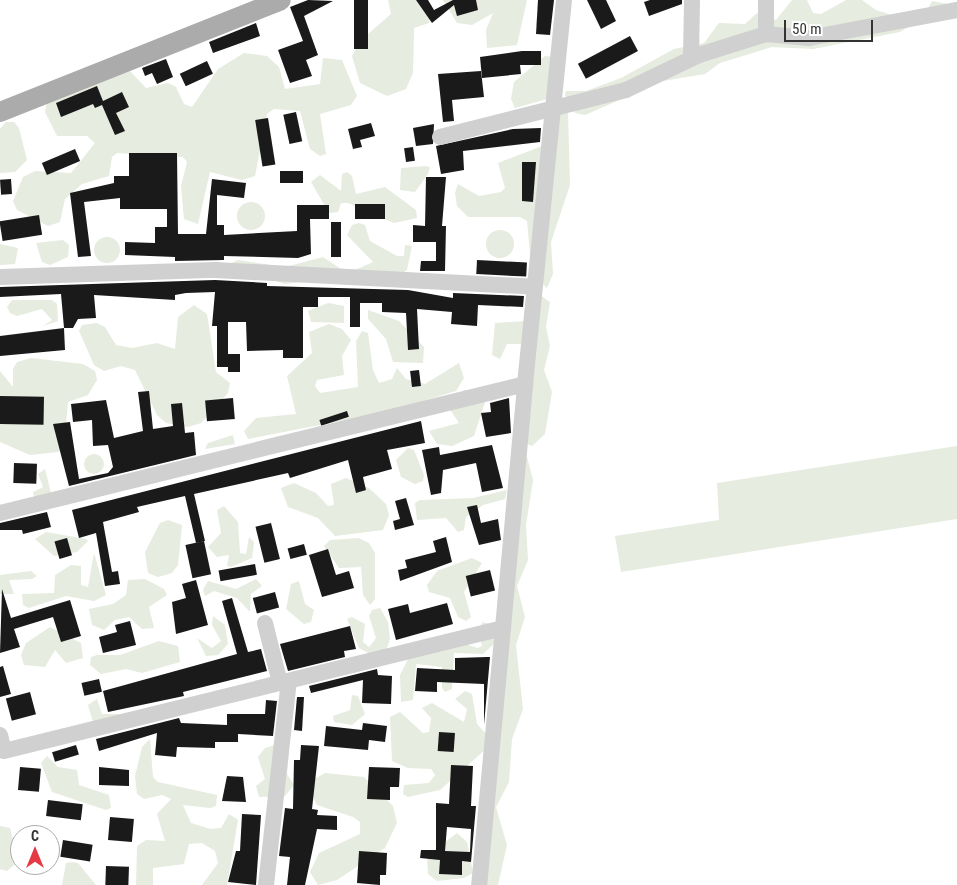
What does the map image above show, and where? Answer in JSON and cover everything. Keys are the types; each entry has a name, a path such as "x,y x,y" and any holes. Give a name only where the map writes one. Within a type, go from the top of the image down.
{"main road":[{"path":"0,112 282,0"}],"lane":[{"path":"479,885 525,384 564,0"},
{"path":"691,58 692,0"},
{"path":"766,0 766,34"},
{"path":"440,137 552,111 626,90 691,58 766,34 809,38 957,10"},
{"path":"0,278 216,270 535,287"},
{"path":"0,514 525,384"},
{"path":"265,623 284,682 266,885"},
{"path":"0,735 2,752 503,628"}],"shaded area":[{"path":"388,0 423,0 432,6 429,23 414,28 413,73 406,89 387,96 360,83 352,56 361,40 391,14"},
{"path":"443,0 527,0 517,45 487,48 486,30 493,13 472,25 457,23"},
{"path":"792,0 807,0 813,13 821,14 846,0 862,0 876,10 899,17 928,9 932,1 948,4 900,32 813,49 772,47 720,63 705,74 663,81 585,115 575,113 565,95 566,91 586,91 621,78 674,49 704,43 719,23 745,24 757,13 776,20"},
{"path":"244,53 267,56 279,67 285,89 320,84 323,58 342,60 357,96 351,105 320,114 326,154 320,156 310,149 300,111 274,109 267,114 255,176 242,180 210,172 198,224 184,219 181,186 187,162 183,157 117,153 112,157 109,176 82,184 65,199 60,222 48,226 17,210 13,201 23,177 35,171 71,173 95,143 87,136 57,136 45,112 47,102 130,71 146,88 168,83 176,87 184,104 192,107 218,69"},
{"path":"545,56 553,57 547,99 515,108 511,99 514,82"},
{"path":"568,112 570,185 551,242 553,274 547,288 532,274 527,221 520,217 468,217 457,206 455,193 458,184 479,196 501,192 505,188 498,163 542,146 558,114"},
{"path":"6,122 14,122 19,128 27,160 15,172 0,173 0,129"},
{"path":"430,167 428,174 415,192 400,190 401,168"},
{"path":"347,172 352,176 356,194 385,187 416,210 417,218 394,223 348,203 341,203 338,212 329,213 311,182 320,175 341,191 342,174"},
{"path":"251,202 261,206 265,216 261,226 251,230 241,226 237,216 241,206"},
{"path":"359,223 365,225 370,241 397,256 404,256 405,245 412,246 407,270 399,275 355,270 373,262 347,235 352,225"},
{"path":"500,230 510,234 514,244 510,254 500,258 490,254 486,244 490,234"},
{"path":"107,237 116,241 120,250 116,259 107,263 98,259 94,250 98,241"},
{"path":"63,240 69,245 68,257 50,265 42,262 36,243"},
{"path":"0,244 18,248 15,264 0,265"},
{"path":"323,257 341,269 321,280 284,284 230,264 238,260 285,267"},
{"path":"540,295 550,302 546,327 550,346 544,370 552,392 545,434 532,446 527,444 523,344 507,344 500,359 492,355 495,323 527,321"},
{"path":"12,300 52,300 57,304 58,321 43,326 52,320 42,309 17,316 10,313 7,307"},
{"path":"328,303 344,306 344,323 311,322 308,311"},
{"path":"194,305 207,314 216,372 230,383 228,393 201,423 188,427 166,423 157,415 135,370 121,366 104,371 94,365 79,331 82,325 97,323 105,327 116,345 132,348 157,343 175,349 178,317"},
{"path":"368,310 399,321 424,347 423,363 393,362 386,339 368,319"},
{"path":"329,324 342,329 351,340 342,356 344,375 317,380 315,386 320,393 358,387 356,341 362,331 368,333 373,370 379,383 392,379 397,368 406,379 425,384 459,363 464,378 456,391 387,412 248,439 244,431 256,418 296,414 287,376 312,353 309,332"},
{"path":"31,358 83,364 95,371 97,380 88,395 68,402 64,447 58,452 30,455 0,442 0,371 13,387 13,369 17,362"},
{"path":"464,390 472,390 485,402 474,436 452,446 437,444 429,431 459,423 449,408"},
{"path":"233,435 235,444 205,449 208,443"},
{"path":"957,446 957,519 621,572 615,536 719,520 717,483"},
{"path":"408,448 414,450 424,475 423,481 415,484 401,477 396,460"},
{"path":"526,453 533,480 526,525 528,560 517,586 525,617 516,645 523,709 512,739 509,782 496,807 507,845 498,885 475,885 486,749 440,790 408,797 403,794 404,785 429,783 435,775 431,769 408,768 392,761 390,717 400,712 423,733 429,732 431,718 422,708 432,703 464,722 467,709 455,699 465,691 472,694 477,724 487,735"},
{"path":"94,454 101,457 104,464 101,471 94,474 87,471 84,464 87,457"},
{"path":"45,469 52,497 35,501 33,492 43,487 38,474"},
{"path":"346,478 369,488 386,504 389,515 383,530 335,536 318,518 288,507 281,488 294,483 316,493 328,506 334,505 331,484"},
{"path":"507,490 505,499 483,505 466,517 464,530 458,532 446,518 417,520 415,503 420,500 473,498"},
{"path":"224,506 238,522 240,553 246,554 249,537 254,542 252,558 231,567 227,566 229,555 217,557 208,547 221,533 217,510"},
{"path":"168,520 182,525 178,565 172,573 158,577 148,573 145,552 160,523"},
{"path":"46,532 86,539 88,541 77,552 54,556 35,539"},
{"path":"359,538 369,543 375,553 375,599 370,605 363,595 361,567 339,568 324,546 330,540"},
{"path":"94,553 106,595 94,601 66,596 29,608 23,605 22,594 54,593 55,575 71,565 81,566 81,585 88,587"},
{"path":"472,558 482,563 464,592 471,617 466,621 458,617 450,598 429,592 427,585 437,571"},
{"path":"31,571 37,576 32,579 9,580 14,594 0,594 0,575"},
{"path":"145,579 164,589 167,595 149,607 154,628 142,629 129,617 115,620 104,630 92,625 89,609 113,604 126,595 128,580"},
{"path":"256,579 262,586 251,594 250,612 237,598 214,591 205,596 203,590 208,581 236,589"},
{"path":"299,581 305,604 314,610 311,622 304,624 286,609 291,584"},
{"path":"380,608 388,622 390,639 387,648 374,656 359,648 347,619 352,617 365,624 363,642 369,647 376,638 369,616 372,610"},
{"path":"213,616 225,625 228,644 218,655 206,656 197,638 212,648 221,641 212,625"},
{"path":"483,622 490,624 495,643 483,654 454,653 452,689 445,692 442,688 442,667 416,664 413,700 401,702 400,675 408,659 465,644 478,648 482,646 478,629"},
{"path":"50,627 81,643 83,658 66,663 55,650 45,667 24,665 21,655 26,643"},
{"path":"159,641 178,646 180,662 142,673 126,669 101,674 90,665 91,657 97,655 120,655"},
{"path":"352,695 358,696 365,714 352,725 334,722 333,716 350,710"},
{"path":"97,699 102,714 123,714 93,722 88,705"},
{"path":"150,739 153,777 158,782 217,795 216,806 210,808 183,805 191,823 211,829 221,828 229,814 238,820 227,885 202,885 218,863 215,851 202,843 189,844 184,864 153,868 153,885 136,885 137,846 146,840 165,841 157,814 171,799 162,795 144,799 137,794 135,776 142,747"},
{"path":"278,744 289,751 287,774 294,785 285,796 259,797 256,786 265,779 258,757 265,748"},
{"path":"47,756 58,767 77,770 79,785 109,795 111,808 106,810 52,792 41,763"},
{"path":"325,773 364,777 393,806 397,823 385,848 337,880 318,885 310,872 319,853 360,834 360,822 353,817 317,805 306,784"},
{"path":"0,826 10,828 10,868 7,871 0,869"},
{"path":"457,833 467,842 473,873 464,878 437,881 428,874 427,856"},
{"path":"66,863 78,863 96,885 62,885"}],"building":[{"path":"308,0 333,1 304,16 318,55 306,60 312,76 290,83 278,50 303,41 290,7"},
{"path":"354,0 368,0 368,49 354,49"},
{"path":"416,0 428,0 434,10 453,0 476,0 478,10 457,16 454,5 432,23"},
{"path":"538,0 554,0 550,35 536,34"},
{"path":"587,0 606,0 616,21 601,29"},
{"path":"650,0 682,0 682,4 649,16 644,2"},
{"path":"256,23 260,36 213,53 209,42"},
{"path":"630,36 638,51 586,79 578,64"},
{"path":"522,51 541,51 541,65 520,65 521,74 482,78 480,57"},
{"path":"166,59 173,77 157,84 152,73 145,76 142,68"},
{"path":"207,61 213,74 186,86 180,74"},
{"path":"481,71 484,97 452,100 454,121 443,122 438,74"},
{"path":"97,86 103,101 122,92 129,107 116,113 125,131 115,135 102,105 95,108 93,104 61,117 56,103"},
{"path":"296,112 302,141 290,144 283,115"},
{"path":"268,118 275,164 263,166 255,120"},
{"path":"371,123 375,136 360,140 362,147 353,149 348,129"},
{"path":"434,124 433,144 416,146 413,128"},
{"path":"541,128 540,142 463,151 464,170 441,174 436,146 513,129"},
{"path":"413,147 415,161 406,162 404,148"},
{"path":"75,149 80,161 47,175 42,163"},
{"path":"129,153 177,153 178,234 206,234 212,179 246,183 244,198 217,195 217,225 224,225 224,235 297,231 297,205 329,205 329,219 310,219 311,254 298,258 224,256 224,260 175,261 175,257 125,255 125,242 155,243 155,227 167,227 167,209 120,209 120,198 84,202 91,256 78,257 70,193 114,183 114,176 129,176"},
{"path":"522,162 536,162 533,202 522,201"},
{"path":"280,171 303,171 303,183 280,183"},
{"path":"426,177 446,177 442,226 446,226 445,271 420,271 421,261 436,261 436,242 413,242 413,225 425,226"},
{"path":"11,179 12,194 1,195 0,180"},
{"path":"355,204 385,204 385,219 355,219"},
{"path":"39,215 42,235 3,241 0,221"},
{"path":"331,222 341,222 341,257 331,257"},
{"path":"477,260 527,263 526,277 476,274"},
{"path":"215,280 267,283 267,286 408,290 453,298 453,293 524,296 523,307 478,305 477,326 451,324 452,312 417,309 419,349 408,350 406,313 382,312 382,303 360,303 360,327 350,327 350,297 318,297 318,307 303,307 303,358 283,358 283,350 247,351 246,322 228,322 228,354 240,354 240,372 228,372 228,367 217,367 217,326 212,326 215,292 175,295 175,300 94,295 96,318 78,319 73,328 64,328 61,294 0,297 0,287"},
{"path":"64,328 65,350 0,356 0,336"},
{"path":"419,370 421,386 412,387 410,371"},
{"path":"149,391 153,429 173,426 171,404 182,403 185,433 194,432 196,455 69,486 53,424 70,422 79,479 108,473 113,467 108,445 93,446 92,420 73,422 71,404 106,400 114,438 143,431 138,392"},
{"path":"0,396 44,397 44,425 0,424"},
{"path":"233,398 235,419 207,421 205,400"},
{"path":"509,398 511,433 486,437 481,413 491,412 490,403"},
{"path":"347,411 349,417 321,426 319,420"},
{"path":"421,421 425,443 387,450 392,469 363,477 366,490 356,493 348,460 290,478 288,473 194,494 205,541 196,543 185,496 137,507 139,512 103,522 112,572 118,571 120,584 105,586 96,533 79,538 72,510"},
{"path":"492,445 503,488 482,492 476,463 443,470 441,493 431,495 422,450 439,447 440,455"},
{"path":"14,463 37,464 36,484 13,483"},
{"path":"406,498 414,525 395,530 393,521 400,519 395,501"},
{"path":"477,505 481,523 498,519 501,540 479,545 467,507"},
{"path":"47,512 51,527 23,534 22,530 0,530 0,523"},
{"path":"271,523 280,559 264,563 255,527"},
{"path":"446,537 452,562 400,581 398,570 407,568 405,560 436,552 433,541"},
{"path":"67,538 72,555 59,559 55,542"},
{"path":"204,541 211,574 192,578 185,545"},
{"path":"304,544 307,555 290,559 288,548"},
{"path":"328,549 336,575 349,571 354,588 322,597 309,555"},
{"path":"255,564 257,575 220,581 219,570"},
{"path":"490,570 495,590 471,596 466,576"},
{"path":"196,580 208,625 176,634 172,602 186,598 182,584"},
{"path":"2,589 11,618 70,600 81,636 61,642 53,617 14,629 20,647 0,653"},
{"path":"275,592 279,607 257,613 253,598"},
{"path":"232,598 248,652 261,649 267,671 183,692 184,696 108,712 103,691 237,654 222,601"},
{"path":"447,603 453,624 396,640 388,609 408,604 410,613"},
{"path":"130,621 136,645 103,653 99,637 117,632 115,625"},
{"path":"350,626 356,649 344,651 345,657 288,671 280,644"},
{"path":"490,657 484,725 484,684 437,682 437,692 415,691 417,668 455,670 455,658"},
{"path":"3,666 11,694 0,697 0,667"},
{"path":"377,669 378,675 392,676 391,704 362,703 363,680 311,693 309,686"},
{"path":"99,679 102,692 84,696 81,683"},
{"path":"30,692 36,714 12,721 6,698"},
{"path":"297,697 304,697 302,731 294,730"},
{"path":"266,700 277,701 273,736 238,734 238,742 215,742 215,748 177,747 176,757 155,755 157,733 99,751 96,739 179,718 181,723 227,725 227,714 265,714"},
{"path":"363,723 387,726 385,742 369,740 368,750 324,746 326,726 362,730"},
{"path":"439,732 455,733 454,752 438,751"},
{"path":"76,745 79,755 55,762 52,752"},
{"path":"301,745 319,746 312,809 318,810 317,815 337,816 337,830 317,829 305,885 287,885 290,857 279,856 285,808 293,809 294,760 300,760"},
{"path":"451,765 473,766 471,806 476,806 471,862 462,861 462,875 439,874 440,860 420,858 421,850 436,850 436,803 449,804","holes":["447,827 471,829 470,852 445,851"]},
{"path":"20,767 41,769 39,792 18,790"},
{"path":"99,767 129,770 129,786 99,785"},
{"path":"369,767 400,768 399,787 390,787 390,800 367,799"},
{"path":"227,776 243,777 246,802 222,801"},
{"path":"48,800 83,804 81,820 46,816"},
{"path":"242,814 261,815 256,885 228,882 236,851 240,851"},
{"path":"110,817 134,819 132,842 108,840"},
{"path":"63,840 93,845 90,861 60,857"},
{"path":"359,851 387,853 386,875 380,875 380,885 357,883"},
{"path":"106,866 129,867 128,885 105,885"}]}
